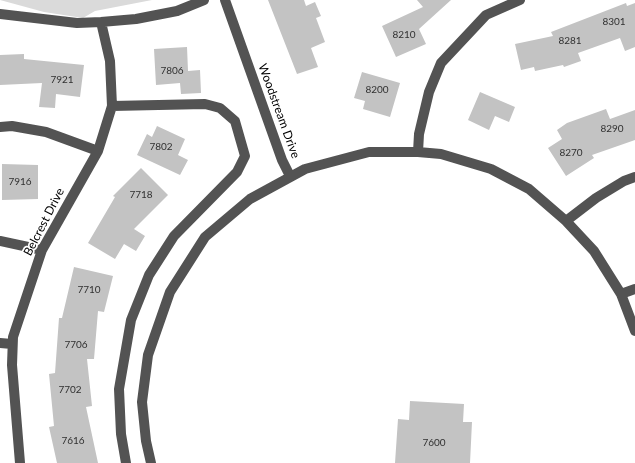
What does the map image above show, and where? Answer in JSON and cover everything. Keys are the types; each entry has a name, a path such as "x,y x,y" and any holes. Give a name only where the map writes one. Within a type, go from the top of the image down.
{"street":[{"path":"0,14 77,23 101,22 136,19 176,11 204,0"},
{"name":"Woodstream Drive","path":"151,463 146,441 142,402 148,355 170,292 205,237 250,200 290,176 282,160 225,0"},
{"path":"418,152 419,134 429,92 440,63 486,15 520,0"},
{"name":"Belcrest Drive","path":"20,463 12,365 13,337 24,300 42,250 98,151 112,106 110,61 101,22"},
{"path":"112,106 206,104 220,108 235,121 245,156 237,172 174,236 149,274 132,320 119,389 121,434 126,463"},
{"path":"0,127 12,126 46,132 98,151"},
{"path":"290,176 305,169 369,152 418,152 441,154 490,169 529,189 566,221 594,251 621,294 635,331"},
{"path":"566,221 596,198 624,181 635,177"},
{"path":"0,241 42,250"},
{"path":"621,294 635,289"},
{"path":"0,343 12,344"}],"shaded area":[{"path":"0,0 152,0 95,11 83,18 44,12"}],"building":[{"path":"268,0 304,0 306,6 315,2 321,16 316,18 325,42 311,48 318,67 297,74"},
{"path":"417,0 451,0 419,29 426,44 396,57 382,26 423,7"},
{"path":"626,3 627,6 635,3 635,47 625,51 620,38 578,53 581,61 564,67 563,65 535,71 534,67 521,70 515,44 553,36 551,32"},
{"path":"187,47 188,71 200,70 201,93 181,94 180,83 156,85 154,49"},
{"path":"24,54 24,59 84,65 80,97 56,94 55,108 39,107 42,83 0,85 0,55"},
{"path":"362,72 400,83 390,117 363,109 365,101 354,98"},
{"path":"480,92 515,107 509,122 495,116 489,130 468,120"},
{"path":"606,109 610,119 635,110 635,140 592,155 594,158 566,176 548,148 562,139 557,130 567,123"},
{"path":"157,126 185,139 178,155 188,160 180,175 137,155 147,134 152,137"},
{"path":"2,164 38,165 38,199 2,200"},
{"path":"141,168 168,195 134,229 145,236 136,251 124,244 115,259 88,243 115,197 113,196"},
{"path":"74,267 113,276 104,312 98,311 94,359 87,359 92,406 86,407 98,463 57,463 49,427 54,426 49,374 55,373 59,318 62,318"},
{"path":"410,401 464,404 463,422 472,422 470,463 395,463 398,419 409,420"}]}
